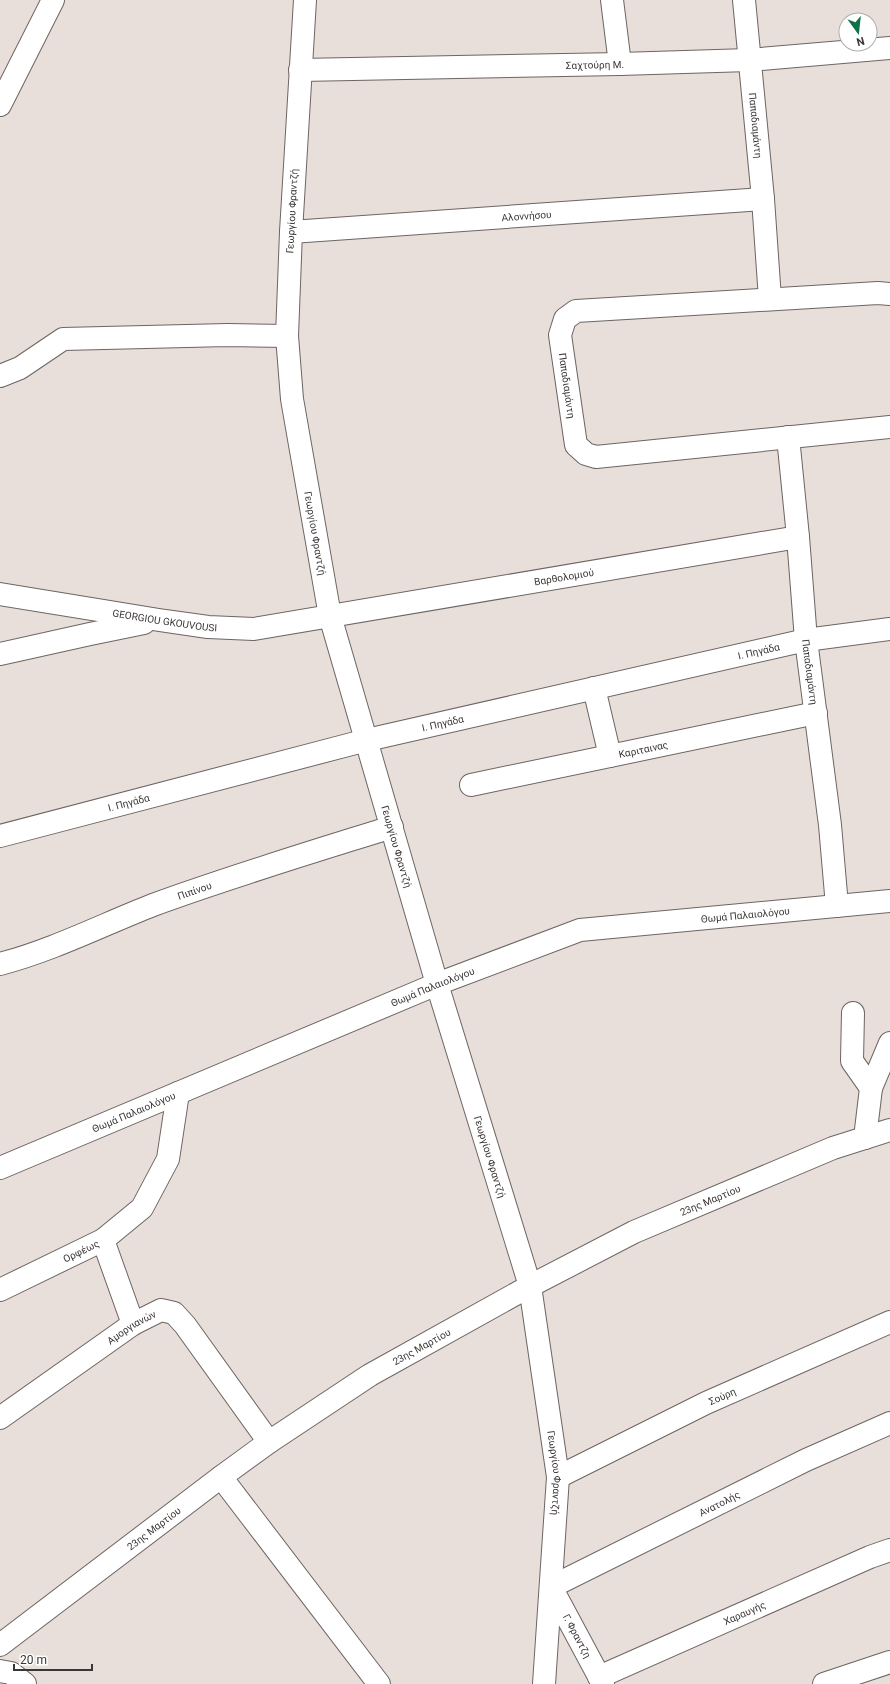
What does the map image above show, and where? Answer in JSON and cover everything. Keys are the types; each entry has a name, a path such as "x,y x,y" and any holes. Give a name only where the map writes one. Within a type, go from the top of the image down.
{"street":[{"path":"0,105 53,0"},
{"name":"Γεωργίου Φραντζή","path":"305,0 291,232 287,336 292,399 330,616 437,984 530,1286 558,1477 544,1684"},
{"path":"612,0 620,64"},
{"name":"Παπαδιαμάντη","path":"744,0 763,199 770,299"},
{"name":"Σαχτούρη Μ.","path":"300,70 749,60 890,48"},
{"name":"Αλοννήσου","path":"291,232 763,199"},
{"name":"Παπαδιαμάντη","path":"890,294 878,293 576,311 565,319 560,334 576,445 586,454 596,457 890,427"},
{"path":"0,376 20,368 63,339 228,335 287,336"},
{"name":"Παπαδιαμάντη","path":"788,437 806,640 830,825 837,906"},
{"name":"Βαρθολομιού","path":"330,616 798,537"},
{"name":"GEORGIOU GKOUVOUSI","path":"0,594 208,627 254,629 330,616"},
{"path":"0,654 159,620"},
{"name":"Ι. Πηγάδα","path":"0,836 367,740 806,640 890,630"},
{"path":"594,688 610,756"},
{"name":"Καριταινας","path":"471,785 816,713"},
{"name":"Πιπίνου","path":"0,964 29,956 152,906 244,873 392,827"},
{"name":"Θωμά Παλαιολόγου","path":"0,1168 437,984 580,930 890,901"},
{"path":"853,1013 852,1061 871,1088"},
{"path":"865,1138 871,1088 890,1044"},
{"path":"103,1240 142,1208 168,1159 178,1093"},
{"name":"23ης Μαρτίου","path":"0,1645 221,1477 269,1442 370,1375 530,1286 634,1232 833,1148 890,1130"},
{"name":"Ορφέως","path":"0,1290 103,1240 133,1324"},
{"name":"Αμοργιανών","path":"0,1418 133,1324 162,1310 174,1313 185,1324 269,1442"},
{"name":"Σούρη","path":"558,1477 706,1403 890,1322"},
{"name":"Ανατολής","path":"551,1587 806,1460 890,1423"},
{"path":"221,1477 379,1684"},
{"name":"Χαραυγής","path":"601,1680 870,1557 890,1550"},
{"name":"Γ. Φραντζη","path":"551,1587 601,1680"},
{"path":"824,1684 890,1662"},
{"path":"0,1671 11,1673 25,1684"}]}
